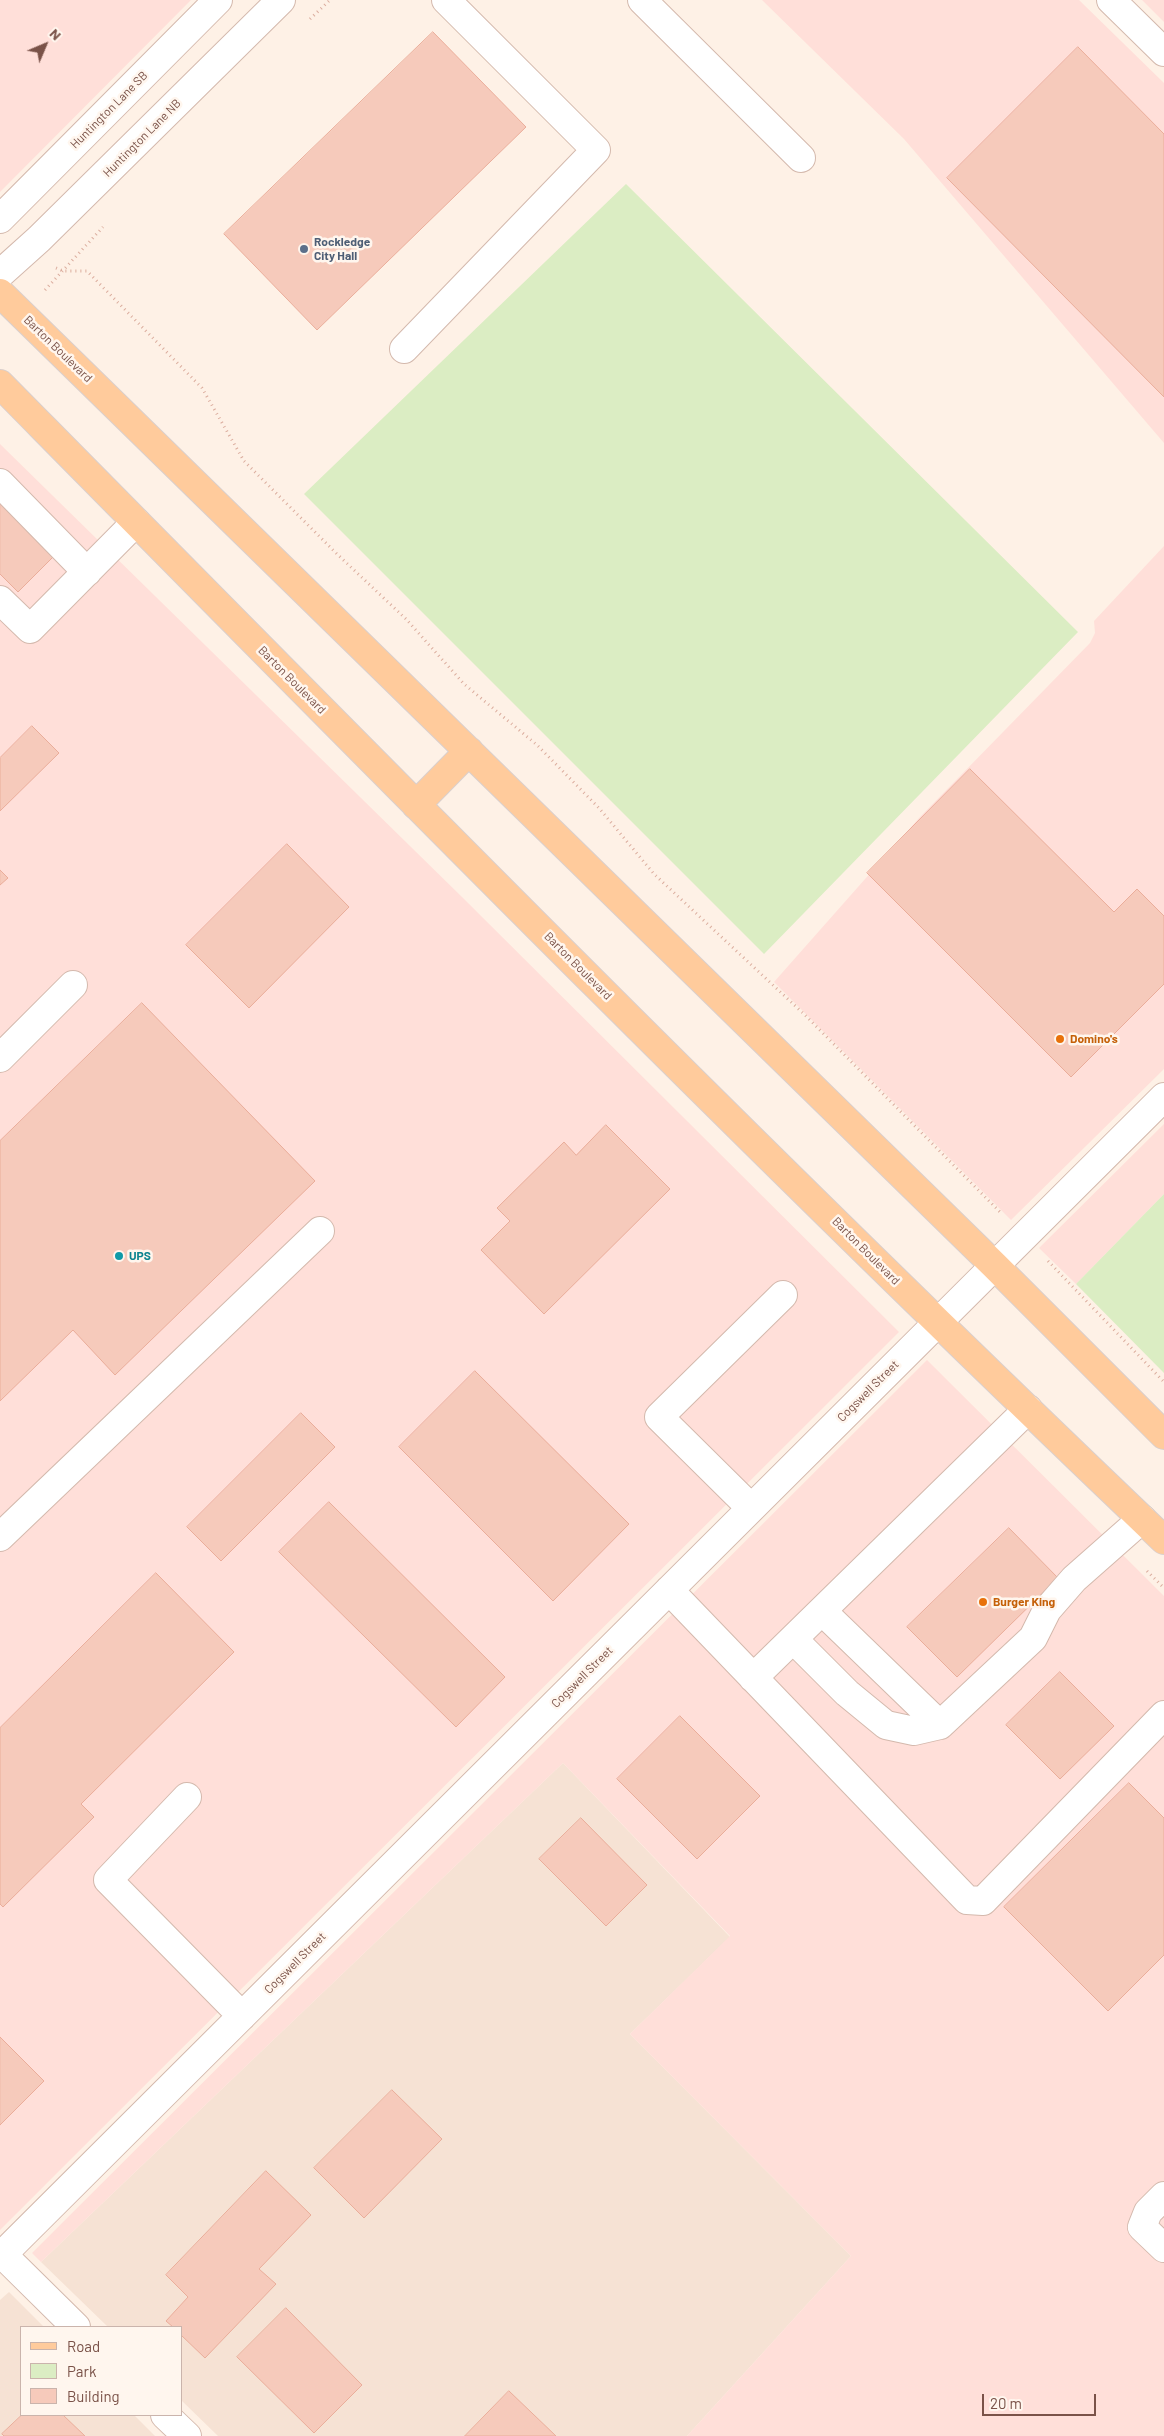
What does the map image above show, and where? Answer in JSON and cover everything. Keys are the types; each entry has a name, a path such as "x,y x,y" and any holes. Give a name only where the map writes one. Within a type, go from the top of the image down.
{"main road":[{"name":"Barton Boulevard","path":"0,293 994,1265 1164,1435"},
{"name":"Barton Boulevard","path":"0,384 416,805 937,1322 1164,1540"},
{"path":"416,805 469,751"}],"street":[{"name":"Huntington Lane SB","path":"0,219 218,0"},
{"name":"Huntington Lane NB","path":"0,274 30,247 281,0"},
{"path":"404,349 596,150 446,0"},
{"path":"642,0 802,158"},
{"path":"1111,0 1164,52"},
{"path":"177,42 207,74"},
{"path":"0,483 87,572"},
{"path":"0,600 30,629 136,522"},
{"path":"0,1058 73,985"},
{"name":"Cogswell Street","path":"1,2256 1164,1097"},
{"path":"0,1537 320,1231"},
{"path":"751,1508 659,1417 783,1295"},
{"path":"753,1678 1028,1409"},
{"path":"793,1639 847,1693 886,1725 914,1731 940,1725 1032,1638 1047,1610 1074,1579 1142,1519"},
{"path":"670,1590 967,1900 983,1901 1164,1715"},
{"path":"822,1611 940,1725"},
{"path":"187,1797 108,1880 242,2016"},
{"path":"1164,2196 1148,2212 1142,2227 1164,2248"},
{"path":"1,2256 75,2326"},
{"path":"166,2416 187,2436"}],"path":[{"path":"30,247 49,265 63,271 87,271 202,388 244,461 337,554 406,618 464,684 537,745 599,808 654,874 805,1015 1164,1382"}],"shaded area":[{"path":"0,0 191,0 0,192"},
{"path":"762,0 1079,0 1164,83 1164,443 904,139"},
{"path":"1142,0 1164,0 1164,22"},
{"path":"0,444 462,897 899,1332 0,2230"},
{"path":"1164,546 1164,1069 1011,1220 774,982 919,818 1090,643 1095,633 1094,621"},
{"path":"1164,1124 1164,1194 1076,1284 1039,1248"},
{"path":"927,1360 1164,1596 1164,2436 687,2436 851,2256 630,2034 730,1936 563,1763 41,2262 32,2253"},
{"path":"563,1763 730,1937 630,2034 851,2256 687,2436 218,2436 182,2401 182,2326 107,2326 41,2262"},
{"path":"9,2292 43,2326 20,2326 20,2416 135,2416 155,2436 0,2436 0,2300"}],"green space":[{"path":"626,184 1078,632 764,954 304,494"},
{"path":"1164,1194 1164,1373 1076,1284"}],"building":[{"path":"433,32 526,127 317,330 224,234"},
{"path":"1078,47 1164,134 1164,397 947,178"},
{"path":"0,502 54,556 18,592 0,574"},
{"path":"32,726 59,753 0,811 0,758"},
{"path":"970,769 1114,912 1137,889 1164,916 1164,984 1071,1077 867,873"},
{"path":"287,844 349,907 249,1008 186,945"},
{"path":"0,870 8,878 0,885"},
{"name":"UPS","path":"142,1003 315,1181 115,1375 73,1330 0,1401 0,1141"},
{"path":"606,1125 670,1189 544,1314 481,1250 510,1221 497,1208 564,1142 576,1155"},
{"path":"475,1371 629,1524 553,1601 399,1447"},
{"path":"301,1413 335,1447 221,1561 187,1527"},
{"path":"329,1502 505,1677 456,1727 279,1552"},
{"name":"Burger King","path":"1009,1528 1058,1578 957,1677 907,1627"},
{"path":"156,1573 234,1652 81,1804 94,1817 3,1907 0,1904 0,1728"},
{"path":"1060,1672 1114,1726 1060,1779 1006,1725"},
{"path":"680,1716 760,1796 697,1859 617,1779"},
{"path":"1129,1783 1164,1818 1164,1955 1108,2011 1004,1907"},
{"path":"581,1818 647,1885 606,1926 539,1859"},
{"path":"0,2037 44,2081 0,2125"},
{"path":"392,2090 442,2139 364,2218 314,2168"},
{"path":"266,2171 311,2215 259,2269 276,2284 205,2358 182,2336 182,2326 172,2326 166,2321 188,2297 166,2275"},
{"path":"286,2308 362,2385 314,2433 237,2357"},
{"path":"509,2391 556,2436 465,2436"},
{"path":"21,2416 64,2416 85,2436 4,2436 2,2434"}],"place":[{"name":"Rockledge City Hall","path":"304,249"},
{"name":"Domino's","path":"1060,1039"},
{"name":"UPS","path":"119,1256"},
{"name":"Burger King","path":"983,1602"}]}
